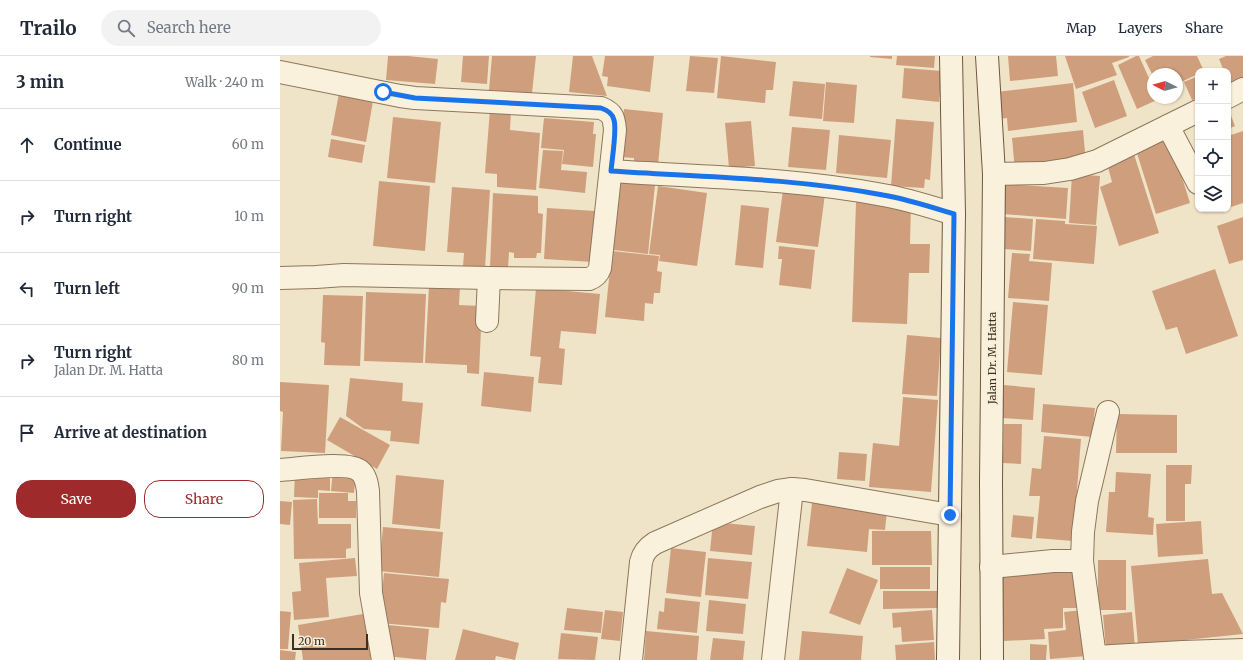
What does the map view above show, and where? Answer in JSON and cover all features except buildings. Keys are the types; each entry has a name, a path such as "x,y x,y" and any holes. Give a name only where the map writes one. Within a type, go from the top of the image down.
{"street":[{"path":"948,660 954,214 951,56"},
{"name":"Jalan Dr. M. Hatta","path":"986,56 994,174 991,567 992,660"},
{"path":"280,72 415,98 601,108 612,115 615,130 600,268 598,274 594,278 489,278 344,275 316,278 280,278"},
{"path":"1231,95 1243,89"},
{"path":"994,174 1044,173 1070,169 1097,161 1195,112"},
{"path":"1168,126 1195,178"},
{"path":"611,171 788,182 826,186 885,195 954,214"},
{"path":"487,321 489,278"},
{"path":"1108,412 1086,501 1082,561 1095,658 1184,656 1243,650"},
{"path":"280,470 341,466 352,467 360,470 364,475 368,491 371,593 383,660"},
{"path":"631,660 641,562 646,550 655,543 760,497 778,491 792,489 818,492 950,515"},
{"path":"773,660 792,489"},
{"path":"991,567 1053,561 1082,561"}],"route":[{"path":"383,92 415,98 601,108 612,115 614,120 615,130 611,171 788,182 826,186 885,195 954,214 950,515"}]}
